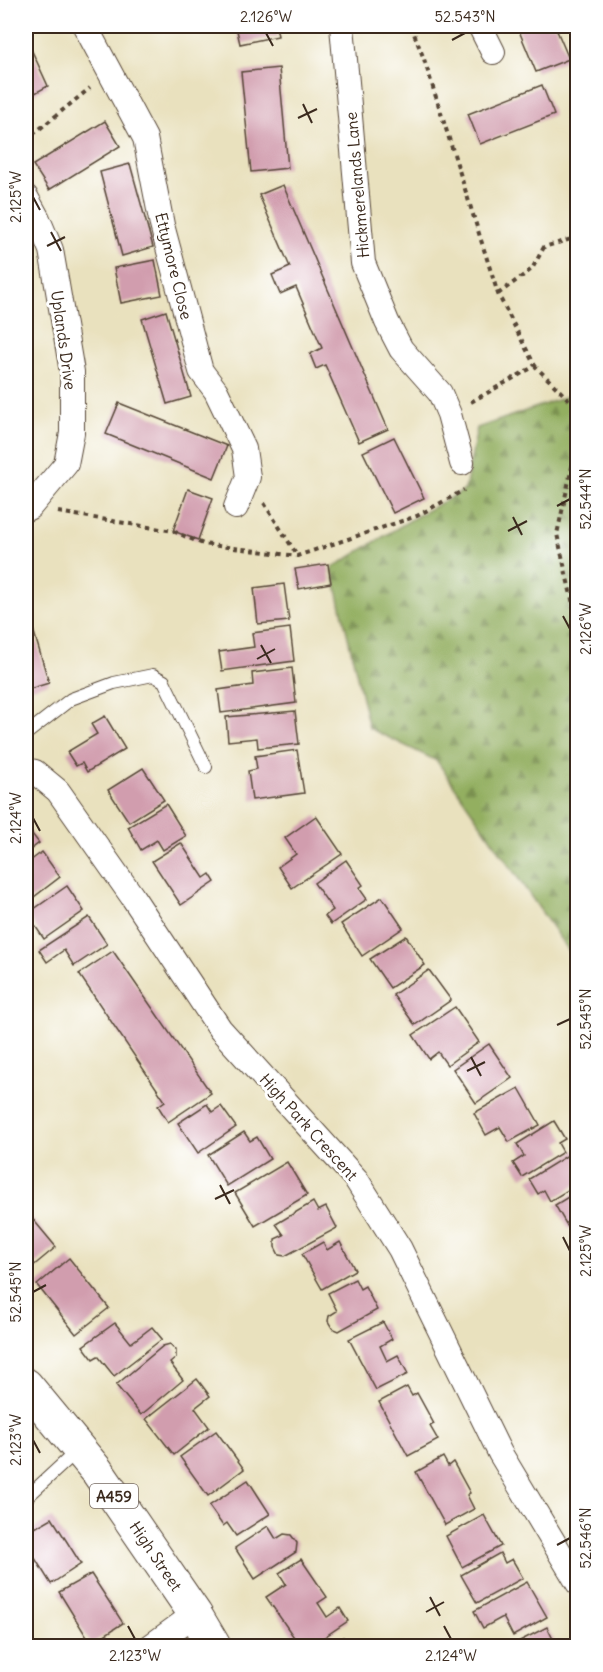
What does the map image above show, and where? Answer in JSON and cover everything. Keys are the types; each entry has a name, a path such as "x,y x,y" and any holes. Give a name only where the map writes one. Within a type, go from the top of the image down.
{"main road":[{"name":"High Street","path":"26,1385 97,1471 195,1614 214,1647"}],"street":[{"name":"Ettymore Close","path":"85,26 144,138 162,225 201,371 216,391 244,449 248,477"},
{"name":"Hickmerelands Lane","path":"342,26 363,263 400,349 440,393 449,414 462,463"},
{"path":"480,26 494,52"},
{"name":"Uplands Drive","path":"26,197 51,250 72,372 72,433 66,464 28,508"},
{"path":"236,507 248,477"},
{"name":"High Park Crescent","path":"26,770 35,772 58,791 132,896 220,1029 356,1179 400,1249 500,1453 578,1583"},
{"path":"151,1647 195,1614"}],"lane":[{"path":"26,734 71,699 114,683 153,675 164,681 206,766"},
{"path":"26,1498 79,1449"}],"path":[{"path":"411,26 424,59 498,294 535,366 578,408"},
{"path":"26,140 109,73"},
{"path":"498,294 531,269 544,247 578,237"},
{"path":"449,414 535,366"},
{"path":"573,404 574,458 557,534 578,626"},
{"path":"28,508 173,531 203,544 297,556 417,516 465,490 462,463"},
{"path":"248,477 297,556"}],"green space":[{"path":"577,393 577,963 437,761 369,728 332,568 417,516 465,490 477,428"}],"building":[{"path":"236,26 276,26 278,36 240,44"},
{"path":"517,26 555,26 569,59 536,72"},
{"path":"26,38 48,86 26,98"},
{"path":"279,68 288,168 251,172 241,72"},
{"path":"542,85 554,115 480,144 468,114"},
{"path":"105,121 120,146 49,190 33,165"},
{"path":"130,164 153,247 122,256 100,172"},
{"path":"283,185 388,429 359,442 325,365 316,369 310,354 322,348 296,287 280,294 272,275 290,267 259,195"},
{"path":"155,260 162,295 121,303 114,268"},
{"path":"166,311 191,397 167,404 142,319"},
{"path":"119,403 227,446 214,478 106,434"},
{"path":"394,437 424,498 393,513 363,452"},
{"path":"188,489 213,498 198,540 173,531"},
{"path":"328,564 331,583 299,589 295,569"},
{"path":"26,583 32,603 26,605"},
{"path":"284,584 289,621 258,624 254,588"},
{"path":"290,628 294,661 222,671 219,652 254,647 252,633"},
{"path":"33,629 49,683 26,690 26,632"},
{"path":"292,668 296,703 221,713 218,690 253,685 252,673"},
{"path":"295,711 299,744 258,748 257,738 228,741 226,717"},
{"path":"105,716 125,749 87,772 82,763 76,766 67,752 97,734 91,724"},
{"path":"297,750 304,793 252,800 248,771 257,769 255,756"},
{"path":"143,768 164,800 129,822 108,790"},
{"path":"166,804 186,836 163,850 157,840 141,850 128,827"},
{"path":"316,816 342,854 292,888 278,867 296,854 285,838"},
{"path":"26,826 39,843 26,853"},
{"path":"181,843 204,878 210,874 215,882 181,905 152,861"},
{"path":"42,852 60,877 26,903 26,864"},
{"path":"346,860 363,885 359,888 367,899 331,924 325,916 333,910 314,883"},
{"path":"67,886 84,911 44,939 27,914"},
{"path":"382,897 403,928 362,956 341,924"},
{"path":"89,917 107,944 74,966 64,950 47,962 39,950"},
{"path":"406,936 425,965 390,988 370,959"},
{"path":"113,951 211,1093 168,1122 158,1106 165,1101 79,974"},
{"path":"429,970 451,1000 415,1025 393,995"},
{"path":"455,1007 479,1042 447,1065 438,1052 429,1059 413,1035"},
{"path":"489,1044 512,1078 476,1103 453,1069"},
{"path":"519,1088 540,1125 509,1142 500,1127 486,1135 474,1113"},
{"path":"207,1104 212,1112 221,1106 236,1127 198,1153 178,1123"},
{"path":"554,1121 565,1139 558,1143 563,1152 522,1177 513,1163 524,1156 517,1144"},
{"path":"244,1132 250,1141 257,1137 270,1159 227,1186 208,1155"},
{"path":"576,1150 578,1151 578,1184 550,1201 544,1190 538,1194 529,1179"},
{"path":"287,1162 307,1195 255,1226 235,1193"},
{"path":"578,1191 578,1224 569,1229 555,1205"},
{"path":"313,1202 318,1211 326,1207 337,1228 285,1256 279,1255 275,1247 275,1239 284,1235 276,1224"},
{"path":"26,1211 56,1247 26,1272"},
{"path":"323,1242 327,1250 340,1242 355,1270 322,1289 302,1254"},
{"path":"69,1258 109,1308 76,1334 37,1285"},
{"path":"355,1279 360,1289 365,1286 377,1310 339,1331 332,1328 328,1321 329,1316 337,1311 328,1293"},
{"path":"383,1322 392,1339 380,1346 387,1361 398,1355 408,1374 376,1390 349,1339"},
{"path":"115,1323 131,1343 152,1327 162,1339 114,1376 98,1356 93,1359 83,1346"},
{"path":"170,1344 176,1350 176,1358 170,1363 183,1380 141,1415 116,1385 163,1346"},
{"path":"197,1379 210,1396 195,1408 209,1427 174,1455 146,1419"},
{"path":"407,1387 412,1396 417,1393 434,1424 430,1426 438,1440 408,1456 379,1402"},
{"path":"216,1431 244,1469 208,1496 180,1457"},
{"path":"443,1457 448,1466 453,1462 470,1493 467,1495 474,1509 445,1525 416,1472"},
{"path":"248,1480 270,1514 236,1536 227,1523 223,1526 209,1506"},
{"path":"484,1515 501,1546 462,1567 446,1536"},
{"path":"52,1518 81,1564 51,1584 26,1544 26,1533"},
{"path":"268,1526 276,1539 284,1534 291,1535 297,1543 296,1552 255,1579 235,1548"},
{"path":"500,1553 505,1563 512,1559 523,1578 477,1603 461,1575"},
{"path":"301,1559 327,1597 318,1603 327,1617 340,1608 348,1621 311,1646 300,1646 266,1597 286,1584 279,1573"},
{"path":"91,1574 123,1623 91,1644 59,1592"},
{"path":"527,1582 547,1617 513,1636 503,1617 483,1628 474,1611"},
{"path":"547,1627 555,1643 560,1641 563,1646 510,1646"},
{"path":"343,1637 350,1646 330,1646"}]}
